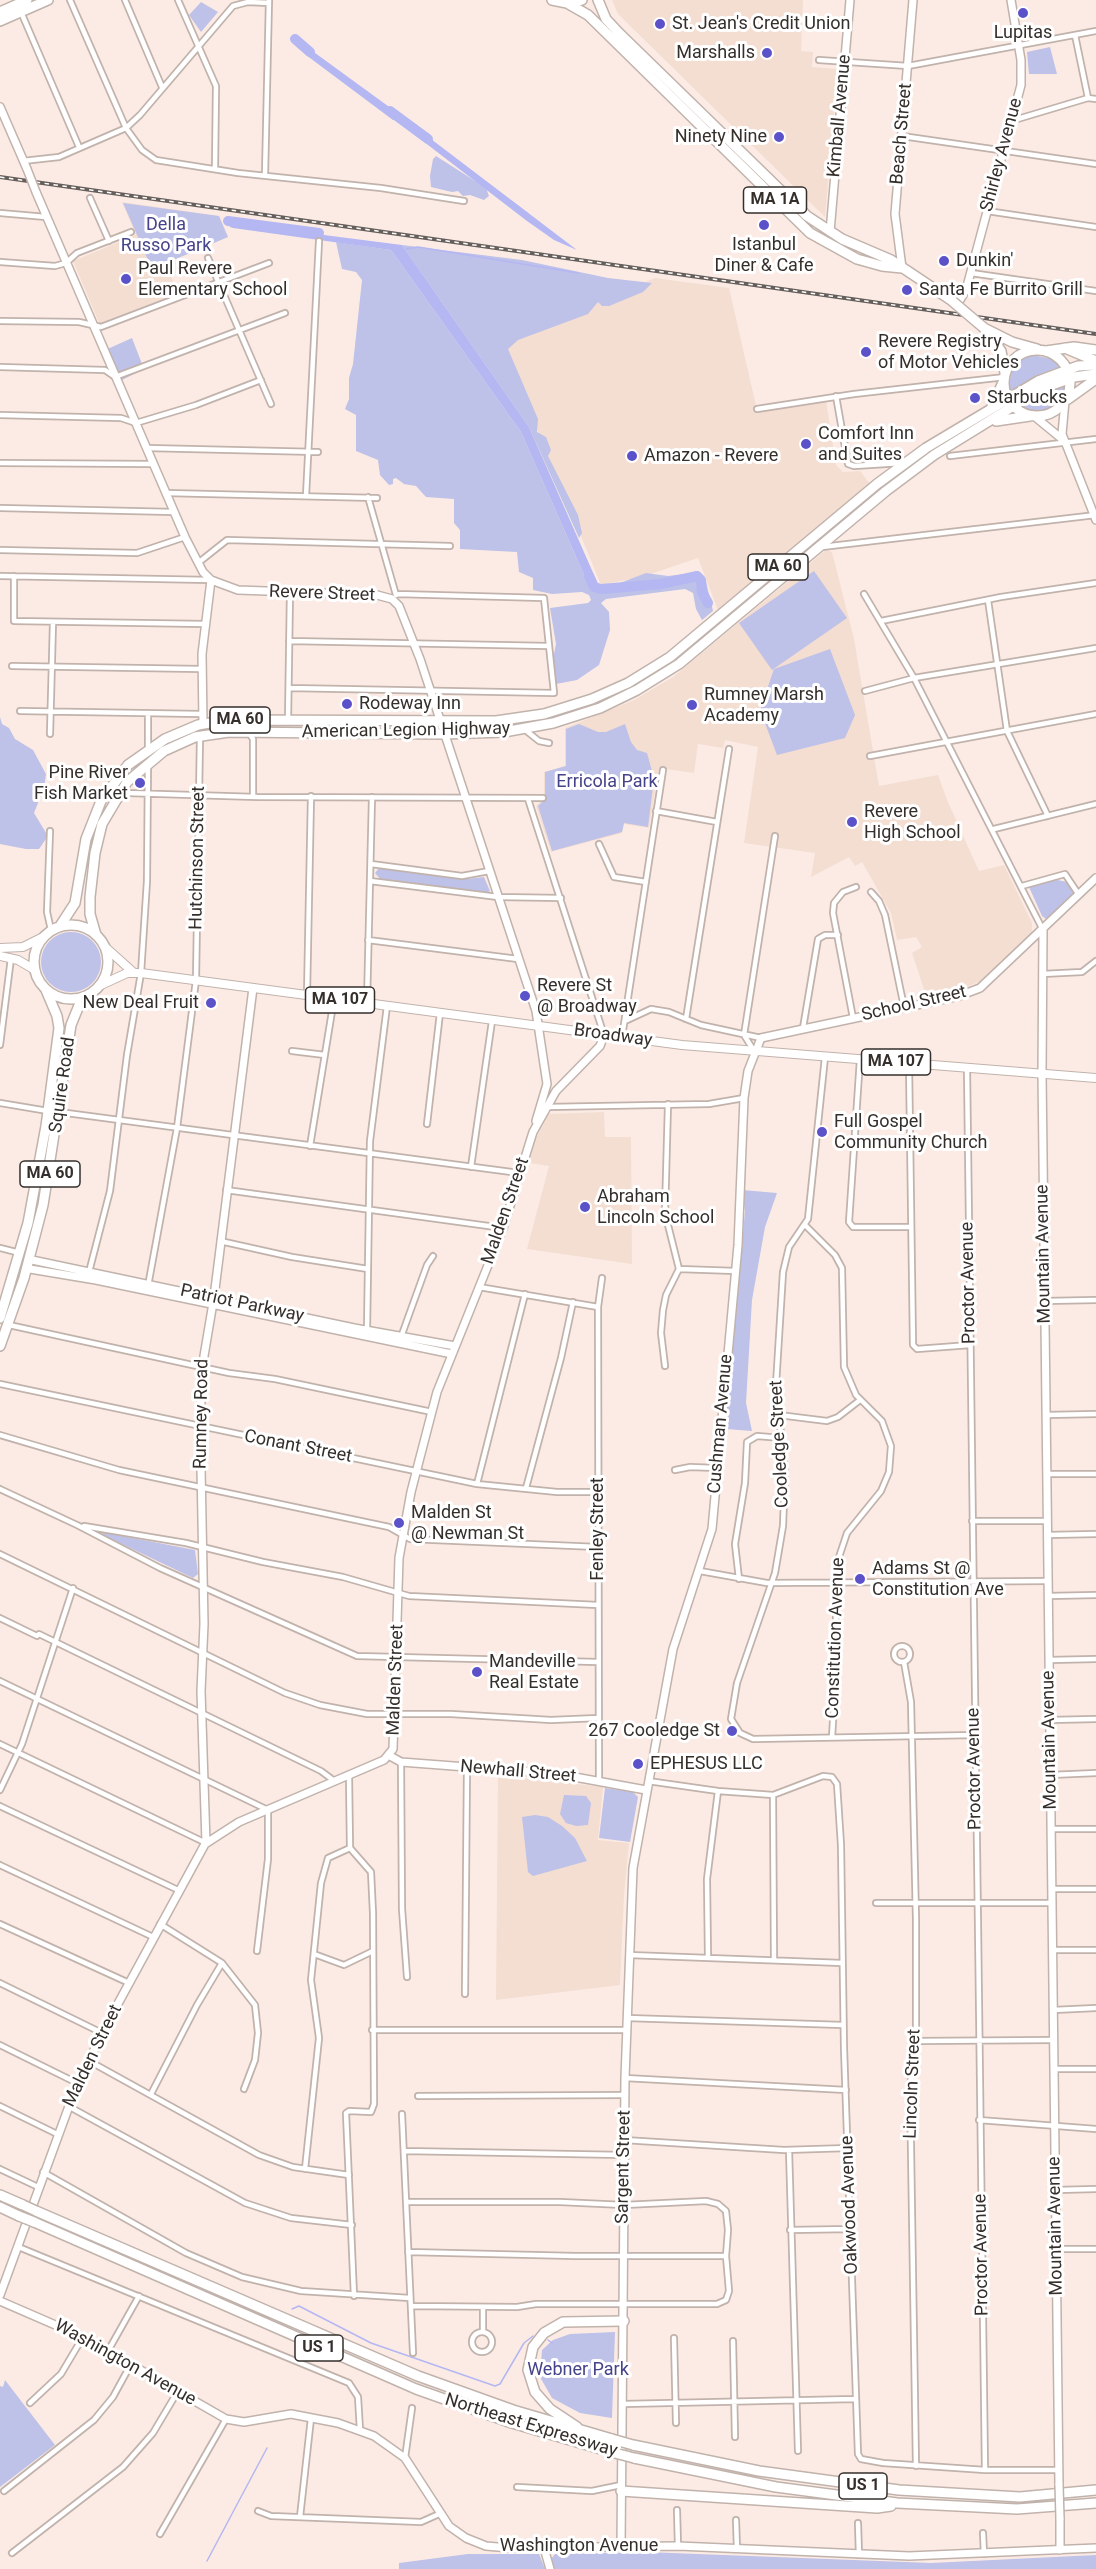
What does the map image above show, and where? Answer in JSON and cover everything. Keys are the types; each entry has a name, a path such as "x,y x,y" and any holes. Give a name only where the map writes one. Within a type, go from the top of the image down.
{"highway":[{"path":"0,21 27,0"},
{"path":"0,12 48,0"},
{"name":"MA 1A","path":"552,0 567,3 588,15 806,229 826,244 857,259 884,267 902,268"},
{"path":"567,3 582,0"},
{"name":"MA 1A","path":"598,0 606,19 627,41 799,209 830,232 856,246 887,257 927,282 956,302 984,328 1000,349 1011,403"},
{"name":"MA 1A","path":"984,328 1012,342 1043,351 1064,347"},
{"path":"1064,347 1096,350"},
{"path":"1064,347 1096,361"},
{"path":"987,414 994,404 1011,363 1021,355 1043,351 1058,357 1068,374 1065,401"},
{"name":"MA 60","path":"1068,374 1096,365"},
{"name":"MA 60","path":"1068,374 1096,374"},
{"name":"American Legion Highway","path":"56,928 75,901 86,839 98,806 121,772 148,749 173,734 202,719 496,722 535,716 573,706 628,683 678,651 904,463 1040,385 1068,374"},
{"path":"986,425 1051,413 1096,379"},
{"path":"1011,403 1033,416"},
{"name":"American Legion Highway","path":"96,935 89,906 95,853 104,820 121,790 148,762 173,746 200,736 248,732 444,734 524,729 591,711 654,680 687,657 918,466 986,425 1011,403"},
{"path":"56,928 79,926 96,935"},
{"name":"MA 60","path":"43,937 56,928"},
{"name":"MA 60","path":"96,935 104,946"},
{"path":"34,970 35,951 43,937"},
{"path":"46,990 63,999 82,998 99,986 107,969 104,946"},
{"name":"MA 60","path":"34,970 46,990"},
{"name":"Squire Road","path":"1,1311 20,1253 35,1191 49,1111 59,1028 57,1016 46,990"},
{"name":"Squire Road","path":"0,1346 30,1264 47,1188 71,1025 82,998"},
{"name":"Northeast Expressway","path":"0,2195 399,2368 485,2401 584,2432 759,2472 899,2490 1020,2496 1096,2490"},
{"name":"Northeast Expressway","path":"0,2209 416,2389 512,2423 611,2452 766,2486 907,2504 1028,2509 1096,2503"},
{"path":"584,2432 550,2409 534,2392 528,2370 531,2352 544,2333 563,2322 624,2321"},
{"path":"621,2488 877,2508 907,2504"}],"main road":[{"path":"0,948 23,947 43,937"},
{"path":"104,946 137,973"},
{"path":"0,957 11,958 34,970"},
{"name":"Broadway","path":"99,986 137,973 622,1037 825,1058 1096,1077"}],"street":[{"path":"70,0 126,128 142,150 156,160 215,170 381,188 464,201"},
{"path":"125,0 162,87"},
{"path":"178,0 199,43 216,86 215,170"},
{"name":"Kimball Avenue","path":"830,232 850,0"},
{"name":"Beach Street","path":"902,268 895,214 913,0"},
{"name":"Shirley Avenue","path":"956,302 971,273 1022,80 1011,0"},
{"path":"25,165 50,159 126,128 140,115 199,43 233,6 248,2 269,2 265,175"},
{"path":"18,6 79,147"},
{"path":"819,60 908,66 1096,31"},
{"path":"1075,35 1088,98"},
{"path":"1011,121 1088,98 1096,99"},
{"path":"0,107 2,117 25,165 153,465 185,537 198,563 210,580 201,669 202,719 148,713 20,711"},
{"path":"902,136 1096,164"},
{"path":"90,198 109,241"},
{"path":"987,211 1096,227"},
{"path":"0,213 46,217"},
{"path":"0,262 46,267 66,263 77,253 131,232"},
{"path":"306,496 319,241"},
{"path":"208,258 271,404"},
{"path":"0,321 79,322 95,327 115,323 269,262"},
{"path":"971,273 1096,291"},
{"path":"115,377 285,314"},
{"path":"0,367 105,370 115,377"},
{"path":"757,409 836,396 1005,377"},
{"path":"0,415 121,418 136,423 196,405 261,380"},
{"path":"836,396 848,464 854,466 904,463"},
{"path":"818,548 1095,516 1064,442 1061,430 1066,413 1065,401"},
{"path":"1033,416 1058,434 1064,442"},
{"path":"950,456 1096,439"},
{"path":"147,448 318,452"},
{"path":"0,464 153,465"},
{"path":"166,493 377,498"},
{"path":"289,688 554,693 544,598 395,597 368,496"},
{"path":"0,508 174,512"},
{"path":"0,550 136,553 185,537"},
{"path":"198,563 227,540 450,546"},
{"path":"0,576 210,580"},
{"path":"14,576 14,621 205,624"},
{"name":"Revere Street","path":"210,580 238,590 395,597 407,621 539,1026 547,1084 533,1132"},
{"path":"881,621 987,600 1096,583"},
{"path":"288,721 290,592"},
{"path":"864,594 914,678 1043,930"},
{"path":"987,600 1007,731 1048,816"},
{"path":"50,734 53,622"},
{"path":"289,641 549,646"},
{"path":"865,691 914,678 1096,648"},
{"path":"12,666 201,669"},
{"path":"148,713 148,749"},
{"path":"870,756 1096,714"},
{"path":"524,729 539,741 549,743"},
{"path":"248,732 253,739 253,796"},
{"name":"Hutchinson Street","path":"147,1287 177,1128 196,980 200,736"},
{"path":"686,1019 729,749"},
{"path":"88,1275 110,1191 146,918 148,762"},
{"path":"622,1037 663,770"},
{"path":"121,790 253,796 543,798"},
{"path":"307,995 311,796"},
{"path":"367,1003 372,796"},
{"path":"528,799 604,1035"},
{"path":"993,830 1096,804"},
{"path":"656,811 717,822"},
{"path":"50,831 47,912 56,928"},
{"path":"761,1038 754,1051 744,1035 775,836"},
{"path":"599,844 616,878 645,882"},
{"path":"370,864 462,876 489,871"},
{"path":"1022,886 1065,874 1079,895"},
{"name":"School Street","path":"625,1020 651,1009 761,1038 980,988 1096,878"},
{"path":"370,881 498,897 561,898"},
{"path":"853,1018 833,913 834,903 843,892 856,887"},
{"path":"872,892 885,915 904,1007"},
{"name":"Mountain Avenue","path":"1043,930 1042,1073 1060,2550"},
{"path":"804,1028 818,939 825,934 838,935"},
{"path":"368,940 518,959"},
{"path":"0,1045 11,958"},
{"path":"1042,974 1082,972 1096,961"},
{"name":"Rumney Road","path":"206,1843 202,1714 201,1427 203,1366 253,988"},
{"path":"310,1146 334,999"},
{"path":"366,1333 370,1154 387,1006"},
{"path":"427,1124 440,1013"},
{"path":"471,1167 492,1021"},
{"name":"Malden Street","path":"0,2295 68,2106 102,2033 178,1890 206,1843 223,1830 390,1756 394,1744 402,1535 432,1412 455,1346 503,1228 533,1132 556,1091 600,1046 604,1035"},
{"path":"292,1051 325,1055"},
{"name":"Cushman Avenue","path":"646,1790 672,1649 700,1571 712,1529 736,1271 744,1098 754,1051"},
{"name":"Cooledge Street","path":"825,1058 813,1192 805,1225 789,1247 785,1259 776,1385 785,1483 783,1526 772,1582 736,1683 731,1707 733,1723 740,1733 753,1739 832,1737"},
{"path":"860,1059 850,1224 853,1227 911,1227"},
{"path":"909,1064 914,1348 970,1345"},
{"name":"Proctor Avenue","path":"967,1068 985,2470"},
{"path":"547,1107 708,1104 744,1098"},
{"path":"0,1103 49,1111"},
{"path":"665,1366 661,1333 663,1310 666,1295 679,1269 664,1207 668,1104"},
{"path":"60,1112 519,1173"},
{"path":"226,1190 503,1228"},
{"name":"Constitution Avenue","path":"805,1225 829,1248 842,1268 844,1283 842,1356 846,1373 860,1400 878,1416 886,1429 891,1446 890,1464 881,1491 847,1533 841,1545 836,1566 836,1673 832,1737"},
{"path":"219,1241 292,1257 368,1269"},
{"path":"0,1248 20,1253"},
{"path":"400,1340 427,1265 434,1256"},
{"name":"Patriot Parkway","path":"30,1264 400,1340 452,1354"},
{"path":"679,1269 736,1271"},
{"name":"Fenley Street","path":"599,1781 598,1306 602,1278"},
{"path":"478,1287 598,1306"},
{"path":"477,1484 525,1294"},
{"path":"1045,1301 1096,1300"},
{"path":"526,1488 561,1358 573,1302"},
{"path":"8,1325 432,1412"},
{"name":"Patriot Parkway","path":"400,1340 455,1346"},
{"name":"Conant Street","path":"0,1384 477,1484 556,1492 598,1492"},
{"path":"779,1415 827,1421 838,1417 860,1400"},
{"path":"1046,1415 1096,1414"},
{"path":"0,1435 118,1470 389,1527 402,1535 419,1540 598,1547"},
{"path":"739,1580 735,1544 746,1483 747,1441 757,1436 782,1438"},
{"path":"675,1470 690,1467 717,1467"},
{"path":"1047,1474 1096,1474"},
{"path":"0,1489 77,1525 160,1568 357,1656 598,1662"},
{"path":"972,1521 1047,1521"},
{"path":"77,1525 202,1547 262,1562 343,1577 398,1594 480,1601 598,1605"},
{"path":"1047,1535 1096,1534"},
{"path":"0,1554 285,1693 320,1705 367,1714 551,1720 598,1718"},
{"path":"700,1571 739,1580 772,1582 1048,1581"},
{"path":"0,1790 18,1753 37,1699 53,1642 73,1588"},
{"path":"1048,1596 1096,1595"},
{"path":"0,1618 321,1771 333,1780"},
{"path":"1049,1660 1096,1659"},
{"name":"Lincoln Street","path":"904,1662 910,1682 913,1737 916,2041 910,2086 916,2466"},
{"path":"0,1681 268,1810 268,1859 257,1951"},
{"path":"1049,1720 1096,1719"},
{"path":"832,1737 976,1735"},
{"path":"0,1744 206,1843"},
{"name":"Newhall Street","path":"390,1756 401,1762 558,1774 646,1790"},
{"path":"401,1762 402,1909 407,1977"},
{"path":"465,1994 467,1767"},
{"path":"1050,1775 1096,1773"},
{"path":"349,1775 350,1848 371,1872 373,1951 374,2108 370,2112 346,2112 354,2296"},
{"path":"627,1955 842,1963 840,1822 837,1784 832,1777 823,1776 774,1795 718,1791 648,1781"},
{"name":"Sargent Street","path":"621,2546 627,1955 634,1859 646,1790"},
{"path":"708,1958 707,1879 718,1791"},
{"path":"774,1795 774,1960"},
{"path":"0,1806 178,1890"},
{"path":"1051,1829 1096,1828"},
{"path":"305,2169 319,2038 311,1987 323,1869 328,1858 350,1848"},
{"path":"0,1865 153,1937"},
{"path":"1052,1889 1096,1889"},
{"path":"876,1903 1051,1903"},
{"path":"0,1924 129,1983"},
{"path":"160,1924 222,1963 255,2005 258,2015 255,2060 244,2089"},
{"path":"1052,1950 1096,1950"},
{"path":"314,1954 344,1965 373,1951"},
{"path":"151,2094 196,2005 222,1963"},
{"name":"Oakwood Avenue","path":"842,1963 858,2448 861,2458 916,2466"},
{"path":"0,1983 102,2033"},
{"path":"1053,2010 1096,2008"},
{"path":"626,2018 843,2025"},
{"path":"372,2030 626,2030"},
{"path":"916,2041 1054,2040"},
{"path":"0,2045 79,2084"},
{"path":"89,2061 253,2152 305,2169 349,2175"},
{"path":"1054,2069 1096,2069"},
{"path":"625,2078 846,2090"},
{"path":"418,2096 625,2094"},
{"path":"0,2106 57,2134"},
{"path":"68,2106 245,2202 291,2218 352,2225"},
{"path":"402,2114 413,2353"},
{"path":"979,2120 1096,2129"},
{"path":"624,2140 789,2150 849,2148"},
{"path":"789,2150 798,2451"},
{"path":"404,2151 624,2155"},
{"path":"0,2169 38,2187"},
{"path":"43,2172 168,2244 216,2268 282,2287 354,2296 410,2298"},
{"path":"1056,2190 1096,2189"},
{"path":"406,2202 560,2202 624,2205 706,2201 726,2211 728,2230 726,2256 729,2291 724,2301 705,2305 411,2306"},
{"path":"790,2230 851,2229"},
{"path":"19,2247 340,2378 354,2389 358,2397 360,2430"},
{"path":"1056,2249 1096,2249"},
{"path":"408,2252 726,2256"},
{"path":"108,2351 139,2296"},
{"name":"Washington Avenue","path":"0,2301 83,2337 226,2419 244,2422 284,2414 360,2430 405,2458 439,2514 457,2532 476,2542 503,2548 678,2546 859,2555 984,2554 1096,2548"},
{"path":"483,2307 483,2332"},
{"path":"483,2332 491,2337 492,2343 489,2350 483,2352 475,2349 472,2341 476,2335 483,2332"},
{"path":"30,2403 62,2374 83,2337"},
{"path":"674,2337 676,2423"},
{"path":"733,2341 735,2437"},
{"path":"4,2491 94,2420 113,2397 131,2364"},
{"path":"12,2553 123,2467 153,2433 178,2391"},
{"path":"623,2404 855,2399"},
{"path":"405,2458 412,2408"},
{"path":"300,2517 311,2418"},
{"path":"160,2534 226,2419"},
{"path":"916,2466 985,2470 1059,2470"},
{"path":"517,2487 592,2491 621,2488"},
{"path":"677,2510 678,2546"},
{"path":"258,2511 267,2516 421,2522 439,2514"},
{"path":"736,2520 737,2549"},
{"path":"858,2523 859,2555"},
{"path":"983,2533 984,2554"},
{"path":"544,2548 550,2569"}],"shaded area":[{"path":"612,0 803,0 801,51 813,52 812,67 838,69 825,217 618,14"},
{"path":"300,42 392,109 401,119 393,120 306,55 296,45"},
{"path":"414,130 431,139 577,250 554,240 527,221 415,135"},
{"name":"Paul Revere Elementary School","path":"122,202 219,216 228,237 166,263 178,294 100,325 73,261 136,235"},
{"path":"230,223 402,245 529,427 598,584 593,588 589,586 521,432 391,250 233,228 230,227"},
{"path":"655,278 729,288 757,410 826,401 836,465 843,472 860,471 871,485 719,613 698,558 645,576 601,585 501,342"},
{"path":"826,550 832,552 854,639 879,786 938,775 979,871 1004,865 1032,923 1032,933 981,981 954,992 927,998 912,953 922,947 916,937 897,940 891,913 862,862 855,866 849,857 811,877 815,853 744,843 758,747 725,740 723,748 698,744 694,773 659,768 649,828 624,824 622,833 551,852 536,806 544,798 544,772 565,766 565,728 634,700 673,677"},
{"name":"Abraham Lincoln School","path":"604,1112 605,1137 631,1137 632,1264 527,1249 549,1166 529,1163 535,1140 549,1114"},
{"path":"498,1775 603,1787 598,1840 629,1843 620,1985 496,2000"}],"green space":[{"path":"201,2 218,12 201,32 189,15"},
{"path":"1050,47 1057,74 1029,74 1027,52"},
{"path":"436,156 486,188 489,196 484,200 470,195 463,196 458,191 452,192 431,187 430,176 433,159"},
{"name":"Della Russo Park","path":"123,203 219,216 228,237 152,269"},
{"path":"336,242 391,250 521,432 589,586 612,586 646,573 668,576 700,572 706,582 713,611 702,620 696,609 693,593 685,589 606,599 601,603 609,612 610,630 599,665 577,680 556,684 552,664 556,644 550,608 588,603 591,600 589,595 582,592 552,594 533,590 533,578 519,572 517,552 460,549 460,530 454,523 454,499 426,497 416,486 404,484 396,478 393,479 393,484 389,485 380,475 378,460 356,451 356,415 345,409 349,399 349,378 353,364 362,280 356,272 342,269"},
{"path":"402,245 522,260 608,278 652,283 643,292 609,306 602,306 598,302 588,314 518,340 508,349 538,419 537,432 546,437 551,450 548,456 578,515 582,533 579,538 529,427"},
{"path":"132,338 144,369 116,383 103,351"},
{"path":"1033,355 1052,359 1060,367 1039,375 1010,392 1009,383 1013,368 1019,361"},
{"path":"1066,385 1064,395 1051,409 1036,412 1022,407 1045,393"},
{"path":"814,571 847,618 772,670 739,623"},
{"path":"830,649 855,715 845,738 777,755 760,710 774,669"},
{"path":"0,717 2,724 9,728 15,739 33,750 46,774 44,788 34,813 48,836 39,849 0,844"},
{"name":"Erricola Park","path":"579,724 598,732 606,732 625,724 631,742 637,750 647,753 654,778 648,827 624,823 622,832 552,851 538,806 545,799 545,772 566,766 566,729"},
{"path":"380,867 467,879 484,877 490,891 487,893 380,879 375,873"},
{"path":"1053,879 1067,882 1074,894 1046,919 1042,916 1029,887"},
{"path":"65,932 77,932 93,940 99,950 101,962 99,974 93,984 77,992 65,992 49,984 41,968 41,956 49,940"},
{"path":"742,1190 777,1193 765,1227 752,1300 746,1403 752,1431 726,1429 745,1211"},
{"path":"102,1532 195,1550 198,1574 193,1578 103,1535"},
{"path":"605,1788 633,1792 638,1797 630,1842 599,1838"},
{"path":"564,1795 586,1796 591,1803 588,1825 576,1826 566,1823 560,1814"},
{"path":"535,1815 548,1817 562,1826 575,1838 587,1861 533,1876 528,1872 522,1817"},
{"name":"Webner Park","path":"615,2332 612,2418 580,2413 552,2398 540,2377 542,2350 553,2340 570,2334"},
{"path":"5,2380 55,2445 0,2487 0,2386 3,2387"},
{"path":"645,2552 931,2563 1096,2555 1096,2569 555,2569 551,2559 555,2554"},
{"path":"468,2554 539,2554 545,2569 399,2569 399,2563"}],"waterway":[{"path":"295,39 310,52"},
{"path":"390,111 428,139"},
{"path":"511,201 527,213"},
{"path":"228,221 319,233"},
{"path":"406,249 418,247 578,273"},
{"path":"589,576 594,587 601,589 661,584 697,576 701,580 702,592 708,603"},
{"path":"292,2309 299,2306 371,2343 495,2386 500,2384 524,2343 533,2336"},
{"path":"548,2340 552,2343"},
{"path":"207,2561 267,2448"}],"railway":[{"path":"0,177 1096,334"}],"place":[{"name":"Lupitas","path":"1023,13"},
{"name":"St. Jean's Credit Union","path":"660,24"},
{"name":"Marshalls","path":"767,53"},
{"name":"Ninety Nine","path":"779,137"},
{"name":"Istanbul Diner & Cafe","path":"764,225"},
{"name":"Dunkin'","path":"944,261"},
{"name":"Paul Revere Elementary School","path":"126,279"},
{"name":"Santa Fe Burrito Grill","path":"907,290"},
{"name":"Revere Registry of Motor Vehicles","path":"866,352"},
{"name":"Starbucks","path":"975,398"},
{"name":"Comfort Inn and Suites","path":"806,444"},
{"name":"Amazon - Revere","path":"632,456"},
{"name":"Rodeway Inn","path":"347,704"},
{"name":"Rumney Marsh Academy","path":"692,705"},
{"name":"Pine River Fish Market","path":"140,783"},
{"name":"Revere High School","path":"852,822"},
{"name":"Revere St @ Broadway","path":"525,996"},
{"name":"New Deal Fruit","path":"211,1003"},
{"name":"Full Gospel Community Church","path":"822,1132"},
{"name":"Abraham Lincoln School","path":"585,1207"},
{"name":"Malden St @ Newman St","path":"399,1523"},
{"name":"Adams St @ Constitution Ave","path":"860,1579"},
{"name":"Mandeville Real Estate","path":"477,1672"},
{"name":"267 Cooledge St","path":"732,1731"},
{"name":"EPHESUS LLC","path":"638,1764"}]}
